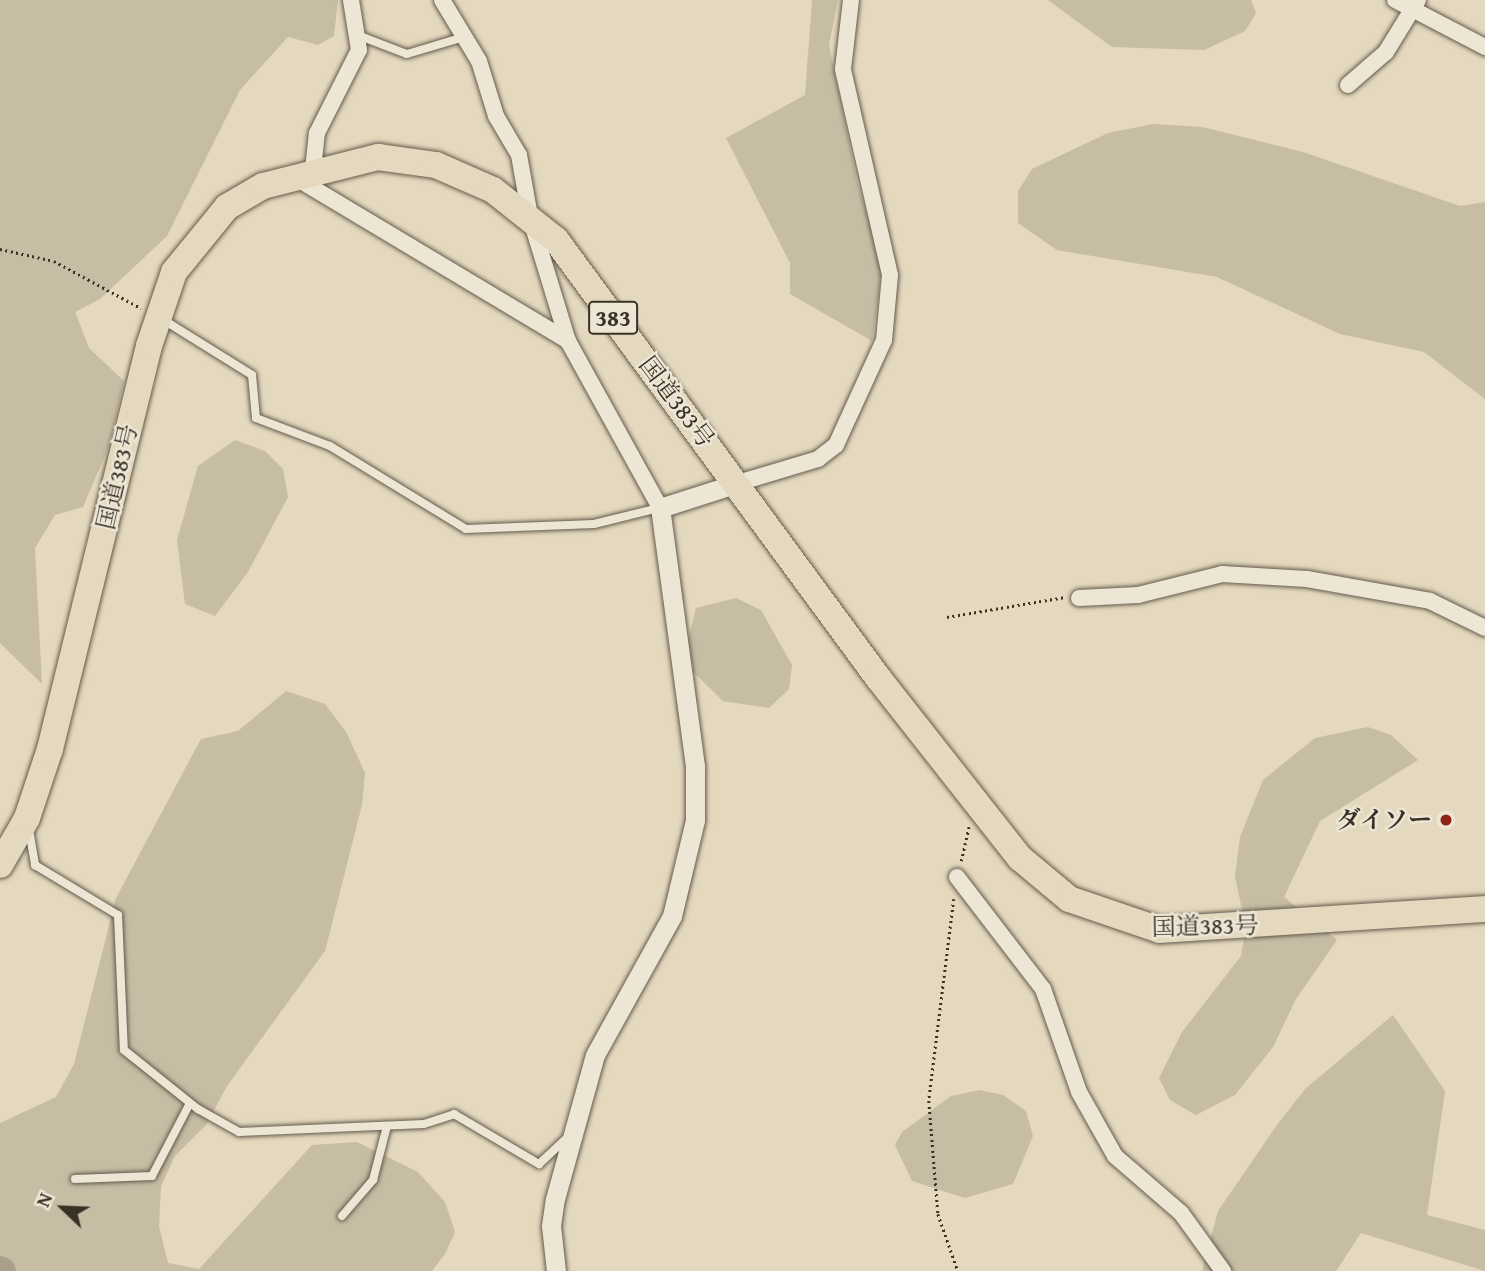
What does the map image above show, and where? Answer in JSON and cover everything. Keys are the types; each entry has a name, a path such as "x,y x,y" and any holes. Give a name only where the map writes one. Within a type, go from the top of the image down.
{"highway":[{"name":"国道383号","path":"0,865 29,813 160,318 192,244 227,207 302,172 378,156 436,165 493,190 556,240 976,803 1042,880 1069,900 1141,927 1258,927 1485,909"}],"street":[{"path":"351,0 360,36 359,50 317,134 302,172 568,341"},
{"path":"442,0 464,37 519,155 530,217 568,341 660,508 695,766 695,820 672,916 609,1022 575,1130 551,1226 556,1271"},
{"path":"660,508 818,459 836,445 884,340 890,275 843,69 850,0"},
{"path":"1395,0 1415,5 1485,47"},
{"path":"1348,85 1386,52 1415,5"},
{"path":"1079,598 1138,595 1222,574 1307,579 1430,601 1485,628"},
{"path":"957,877 1043,989 1079,1092 1115,1156 1181,1213 1223,1271"}],"lane":[{"path":"360,36 407,54 464,37"},
{"path":"160,318 253,375 256,418 330,446 466,529 594,524 660,508"},
{"path":"29,813 35,865 118,915 124,1049 190,1103 239,1132 387,1126 454,1114 539,1164 575,1130"},
{"path":"75,1179 152,1175 190,1103"},
{"path":"342,1216 373,1180 387,1126"}],"path":[{"path":"0,249 54,261 160,318"},
{"path":"947,617 1043,597 1079,598"},
{"path":"958,1271 938,1214 929,1101 957,877 976,803"}],"shaded area":[{"path":"0,0 338,0 334,36 318,45 288,37 240,90 167,236 100,299 75,312 89,348 124,381 109,446 83,507 55,515 35,548 42,684 0,643"},
{"path":"812,0 838,0 829,45 857,181 882,266 872,341 790,294 790,263 726,138 805,95"},
{"path":"1048,0 1251,0 1256,13 1245,31 1204,50 1112,47"},
{"path":"1153,124 1202,127 1303,152 1460,206 1485,202 1485,399 1424,352 1340,334 1217,277 1057,250 1018,223 1018,191 1032,169 1108,133"},
{"path":"235,440 265,451 283,469 288,497 248,572 215,616 185,604 177,540 198,466"},
{"path":"736,598 761,610 792,665 789,689 769,708 723,701 683,662 696,608"},
{"path":"286,691 325,704 346,732 365,773 362,805 325,951 227,1086 206,1125 175,1156 161,1186 159,1226 168,1263 199,1269 312,1145 357,1142 418,1172 445,1202 455,1232 445,1254 432,1271 0,1271 0,1123 56,1097 74,1064 116,898 201,739 238,731"},
{"path":"1368,727 1391,735 1418,760 1320,821 1284,897 1337,940 1296,999 1273,1047 1235,1095 1196,1115 1170,1100 1159,1078 1182,1032 1241,956 1246,927 1235,877 1240,837 1263,780 1315,738"},
{"path":"1393,1015 1445,1091 1427,1215 1485,1230 1485,1271 1361,1233 1336,1271 1202,1271 1218,1211 1277,1125 1305,1089"},
{"path":"979,1090 1003,1095 1026,1111 1033,1136 1013,1184 965,1198 912,1181 895,1145 902,1132 951,1096"}],"place":[{"name":"ダイソー","path":"1446,820"}]}
